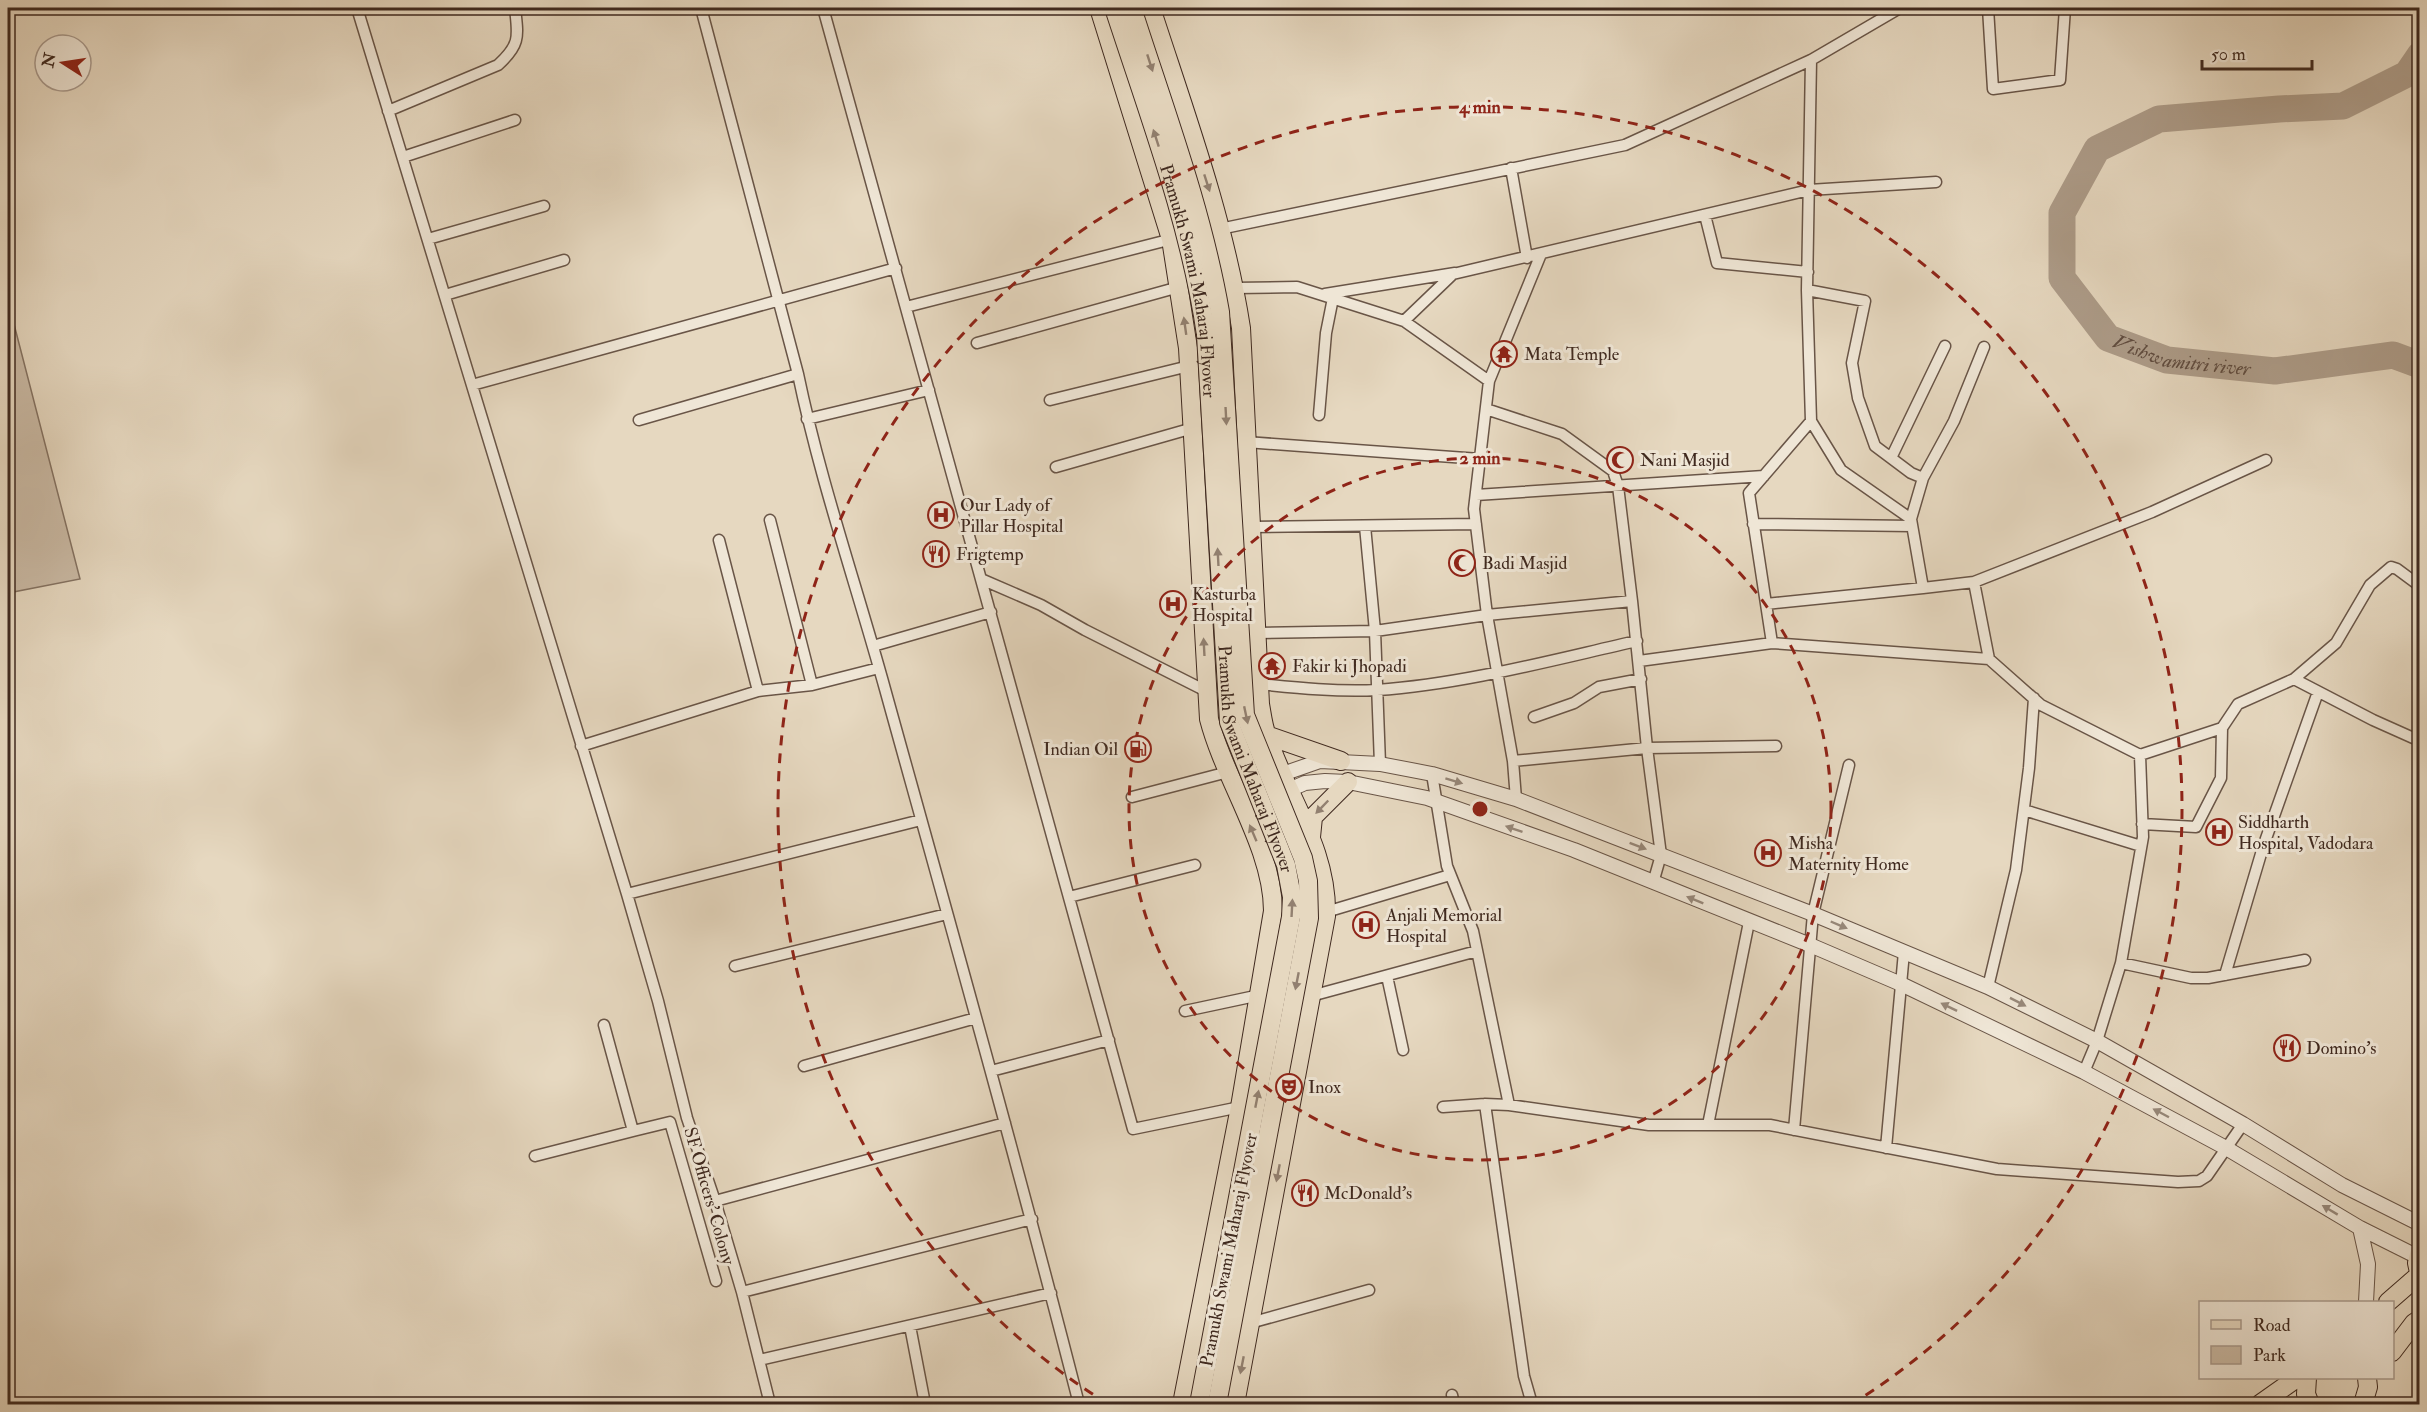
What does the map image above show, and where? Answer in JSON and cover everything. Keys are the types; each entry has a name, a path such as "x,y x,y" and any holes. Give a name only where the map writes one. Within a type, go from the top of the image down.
{"main road":[{"path":"1099,8 1171,239 1179,287 1189,366 1209,719 1215,741 1267,868 1273,890 1273,911 1260,995 1182,1404"},
{"name":"Pramukh Swami Maharaj Flyover","path":"1114,8 1188,239 1199,283 1206,335 1229,722 1286,865 1292,897 1291,917 1199,1404"},
{"name":"Pramukh Swami Maharaj Flyover","path":"1132,8 1204,233 1214,277 1220,312 1245,715 1303,858 1310,900 1309,918 1217,1404"},
{"path":"1151,8 1222,229 1235,288 1241,328 1259,684 1266,735 1321,862 1326,892 1326,912 1235,1404"},
{"path":"1266,735 1341,761"},
{"path":"1311,839 1313,817 1348,782"},
{"path":"2389,1301 2419,1265"},
{"path":"2394,1349 2414,1323 2420,1319"},
{"path":"2260,1404 2294,1379"},
{"path":"2307,1379 2306,1394 2310,1404"},
{"path":"2365,1401 2367,1379"},
{"path":"2365,1401 2375,1379"}],"street":[{"path":"357,8 627,894 658,1001 687,1118 716,1201 742,1292 770,1404"},
{"path":"388,111 498,65 513,52 518,35 515,8"},
{"path":"701,8 798,374 807,419 873,646 1032,1219 1078,1404"},
{"path":"823,8 1133,1129 1240,1107"},
{"path":"906,307 1171,239 1624,145 1811,60 1900,8"},
{"path":"1988,8 1993,88 2060,80 2065,8"},
{"path":"1811,60 1807,290 1811,421 1841,470 1912,522"},
{"path":"403,157 515,120"},
{"path":"1511,168 1527,258"},
{"path":"1328,297 1460,273 1809,190 1936,182"},
{"path":"428,239 544,206"},
{"path":"1705,214 1717,263 1808,272"},
{"path":"1515,799 1513,761 1496,674 1474,508 1490,381 1541,254"},
{"path":"445,295 564,260"},
{"path":"472,385 896,268"},
{"path":"1404,321 1453,274 1460,273"},
{"path":"977,343 1179,287"},
{"path":"1235,288 1297,287 1404,321 1490,381"},
{"path":"1807,290 1865,301 1851,363 1858,398 1875,446 1911,473 1923,478"},
{"path":"1319,415 1328,297"},
{"path":"1891,458 1945,346"},
{"path":"1923,588 1912,522 1923,478 1954,420 1984,347"},
{"path":"1050,400 1189,366"},
{"path":"639,420 798,374"},
{"path":"807,419 929,390"},
{"path":"1486,409 1562,434 1613,471 1618,486 1661,855 1653,883"},
{"path":"1772,643 1749,493 1811,421"},
{"path":"1056,467 1192,428"},
{"path":"1246,442 1480,459"},
{"path":"1766,604 1974,582 2152,512 2266,460"},
{"path":"1476,495 1764,476"},
{"path":"770,520 812,685"},
{"path":"1753,524 1912,522"},
{"path":"1250,527 1476,524"},
{"path":"1365,526 1375,631 1380,764"},
{"path":"719,540 758,692"},
{"path":"2142,824 2196,827 2221,778 2222,728 2238,704 2294,679 2336,643 2370,585 2391,567 2397,568 2420,586"},
{"path":"981,579 1041,605 1085,630 1206,691"},
{"path":"1974,582 1989,659"},
{"path":"1257,633 1375,631 1487,615 1632,601"},
{"path":"873,646 991,612"},
{"path":"1259,684 1318,689 1377,690 1496,674 1637,641"},
{"path":"1639,661 1772,643 1989,659 2041,705 2140,755 2222,728"},
{"path":"581,746 758,692 812,685 879,668"},
{"path":"1534,717 1574,702 1599,687 1641,679"},
{"path":"2294,679 2420,741"},
{"path":"2225,975 2263,847 2318,692"},
{"path":"1988,987 2016,870 2034,698"},
{"path":"1513,761 1647,748 1776,746"},
{"path":"2084,1072 2097,1041 2121,963 2141,846 2140,755"},
{"path":"1240,802 1286,781 1320,761 1380,764 1432,774 1515,799 1813,914 1988,987 2097,1041 2243,1124 2342,1185 2420,1224"},
{"path":"1794,1130 1813,914 1849,765"},
{"path":"1132,797 1227,772"},
{"path":"1432,774 1447,866 1473,931 1509,1105"},
{"path":"1286,781 1348,782 1437,802 1575,850 1810,945 1901,984 2084,1072 2226,1148 2419,1265"},
{"path":"2024,810 2141,846"},
{"path":"627,894 921,820"},
{"path":"1069,897 1195,866"},
{"path":"1326,912 1450,875"},
{"path":"735,966 947,914"},
{"path":"1708,1125 1749,922"},
{"path":"1311,996 1477,951"},
{"path":"1886,1148 1904,952"},
{"path":"2121,963 2191,978 2225,975 2305,960"},
{"path":"1387,976 1403,1050"},
{"path":"1185,1011 1260,995"},
{"path":"804,1066 976,1018"},
{"path":"535,1156 633,1131 604,1025"},
{"path":"991,1071 1109,1040"},
{"path":"1485,1104 1524,1376 1532,1404"},
{"path":"1443,1107 1509,1105 1648,1125 1770,1125 1997,1169 2192,1182 2207,1176 2243,1124"},
{"name":"SF Officers' Colony","path":"633,1131 670,1122 716,1281"},
{"path":"716,1201 1005,1123"},
{"path":"742,1292 1032,1219"},
{"path":"2360,1228 2368,1264 2366,1301"},
{"path":"1250,1323 1369,1290"},
{"path":"759,1360 1050,1293"},
{"path":"910,1326 925,1404"}],"green space":[{"path":"8,301 80,579 8,593"}],"waterway":[{"name":"Vishwamitri river","path":"2420,55 2407,74 2343,106 2159,119 2097,149 2062,213 2062,278 2108,338 2167,360 2275,371 2393,355 2420,365"}],"place":[{"name":"Mata Temple","path":"1504,354"},
{"name":"Nani Masjid","path":"1620,460"},
{"name":"Our Lady of Pillar Hospital","path":"941,515"},
{"name":"Frigtemp","path":"936,554"},
{"name":"Badi Masjid","path":"1462,563"},
{"name":"Kasturba Hospital","path":"1173,604"},
{"name":"Fakir ki Jhopadi","path":"1272,666"},
{"name":"Indian Oil","path":"1138,749"},
{"name":"Siddharth Hospital, Vadodara","path":"2219,832"},
{"name":"Misha Maternity Home","path":"1768,853"},
{"name":"Anjali Memorial Hospital","path":"1366,925"},
{"name":"Domino's","path":"2287,1048"},
{"name":"Inox","path":"1289,1087"},
{"name":"McDonald's","path":"1305,1193"}]}
